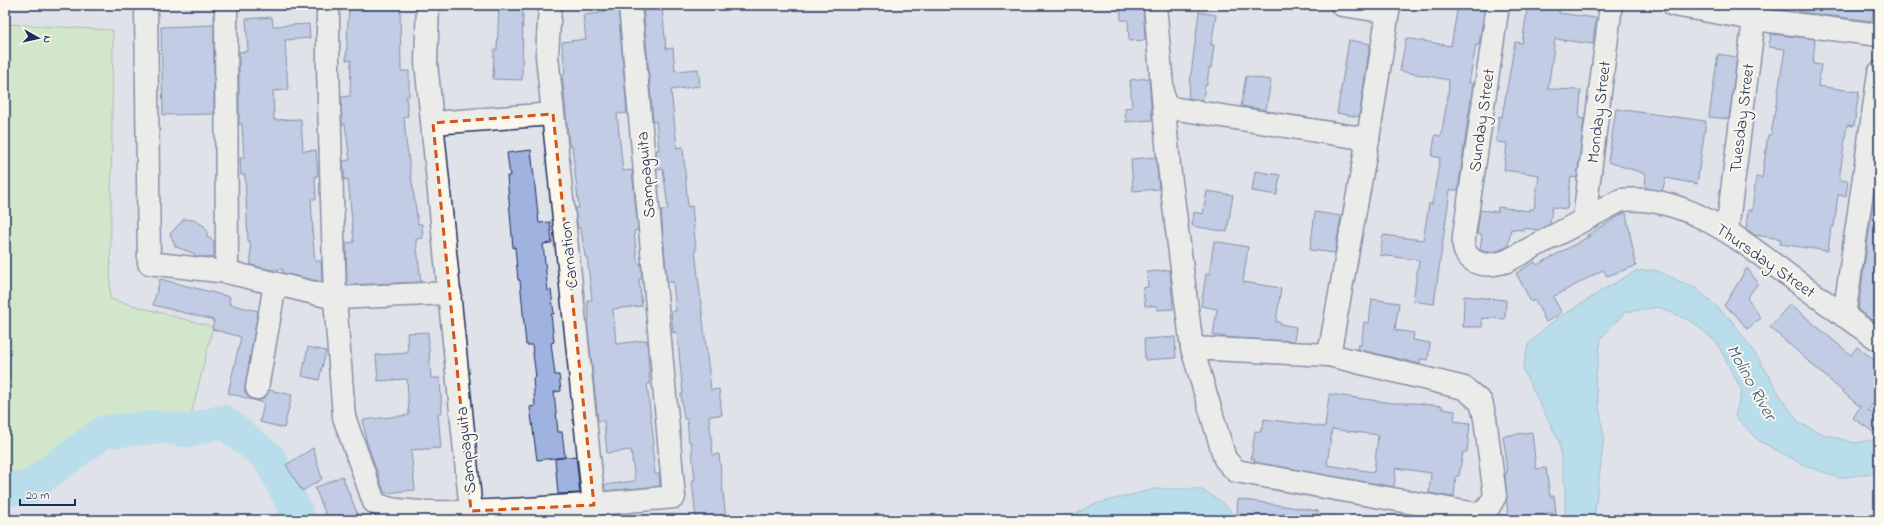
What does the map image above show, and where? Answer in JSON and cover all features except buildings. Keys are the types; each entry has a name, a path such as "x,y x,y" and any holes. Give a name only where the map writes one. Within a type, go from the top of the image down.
{"street":[{"path":"146,5 148,263 227,272 335,298 450,293"},
{"path":"226,5 227,272"},
{"path":"328,5 328,67 335,298 344,417 374,502 382,507 394,510 421,512 471,511"},
{"name":"Sampaguita","path":"428,5 426,62 471,511 594,505 674,497 630,5"},
{"name":"Carnation","path":"550,5 547,56 594,505"},
{"path":"1155,5 1165,106 1169,166 1192,348 1225,459 1236,472 1476,514 1487,510 1495,496 1486,418 1481,402 1464,388 1329,355 1192,348"},
{"path":"1329,355 1368,139 1389,9 1342,5"},
{"name":"Sunday Street","path":"1464,235 1498,5"},
{"name":"Monday Street","path":"1584,219 1611,5"},
{"path":"1674,5 1753,12 1879,35"},
{"name":"Tuesday Street","path":"1727,230 1753,12"},
{"path":"1844,316 1879,73"},
{"path":"1165,106 1368,139"},
{"path":"433,123 553,114"},
{"name":"Thursday Street","path":"1464,235 1464,250 1473,261 1483,265 1495,265 1507,261 1620,200 1635,199 1671,205 1686,210 1727,230 1879,340"},
{"path":"257,388 275,284"}],"highlighted area":[{"path":"553,114 594,505 471,511 433,123"}],"green space":[{"path":"5,24 113,30 110,299 213,327 187,431 159,427 104,432 27,488 5,489"}],"water":[{"path":"1655,270 1697,289 1733,322 1760,361 1781,397 1799,423 1823,434 1855,443 1879,439 1879,472 1839,478 1804,465 1758,440 1735,416 1742,391 1717,343 1693,322 1659,307 1625,312 1601,338 1595,382 1604,437 1594,520 1565,520 1565,488 1559,441 1523,370 1528,345 1548,325 1606,288 1636,271"},
{"path":"1155,489 1200,489 1222,502 1239,520 1066,520 1091,505"}],"waterway":[{"name":"Molino River","path":"5,489 27,488 104,432 159,427 187,431 223,421 269,458 297,513 297,520"}]}
